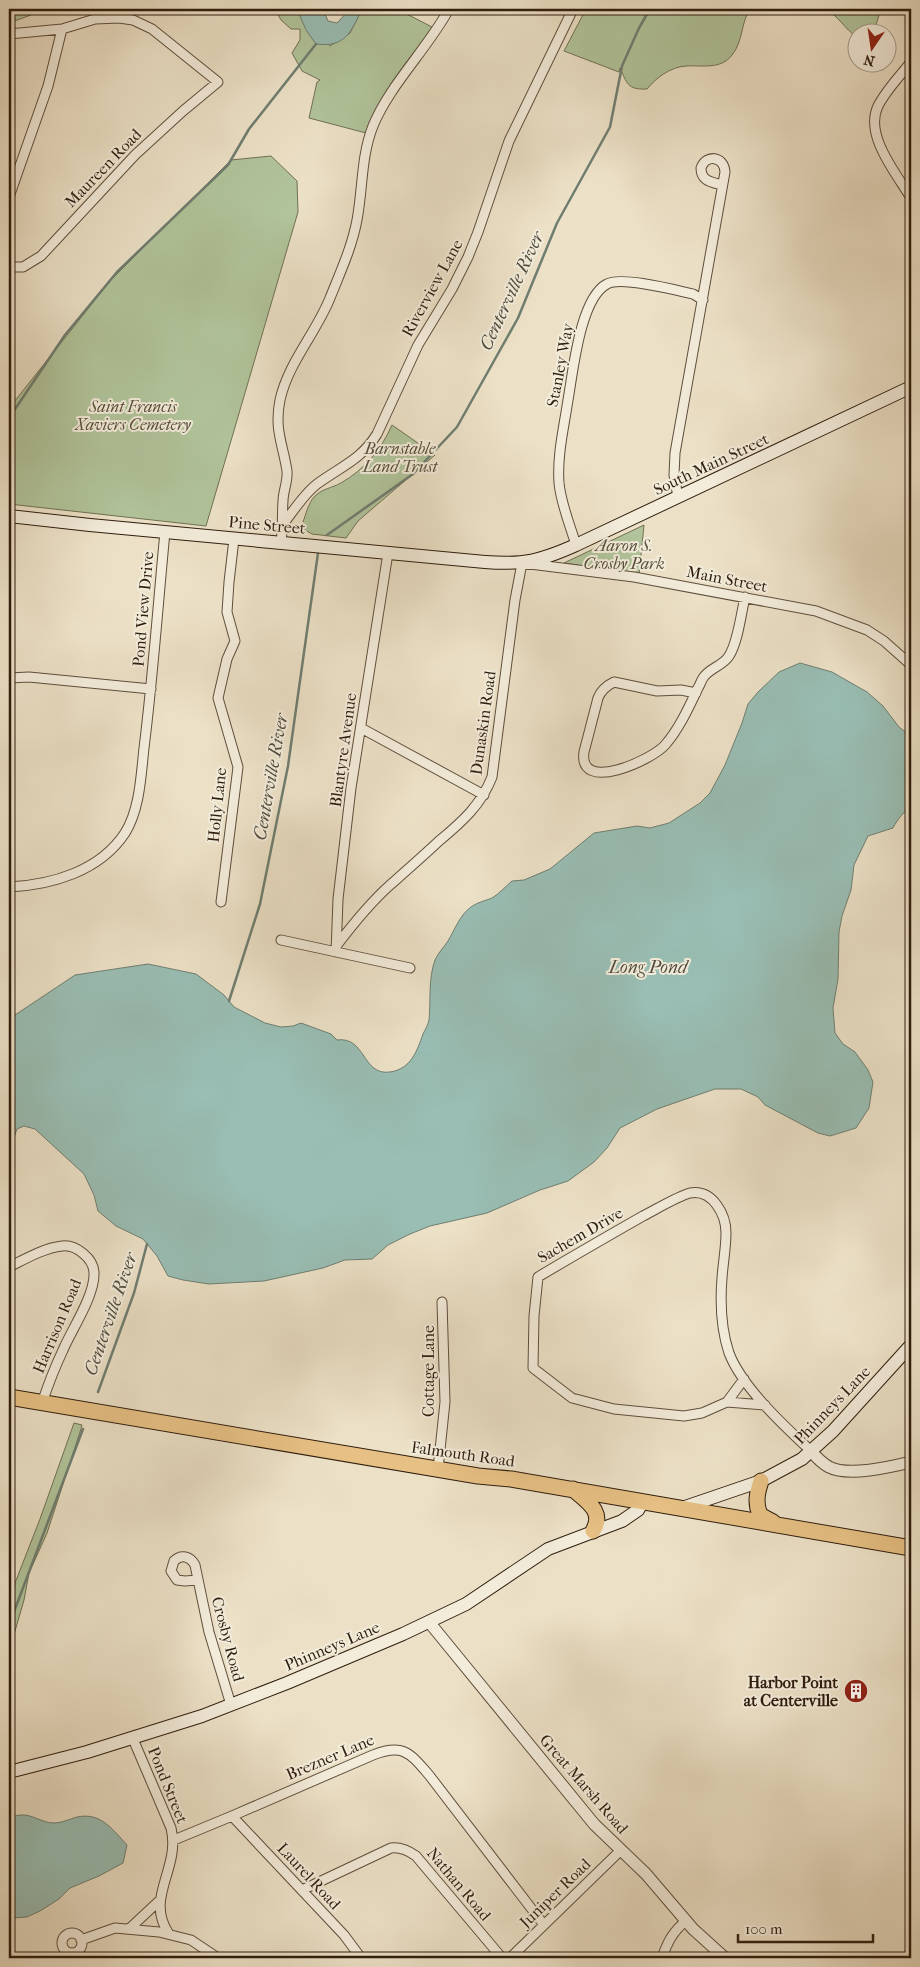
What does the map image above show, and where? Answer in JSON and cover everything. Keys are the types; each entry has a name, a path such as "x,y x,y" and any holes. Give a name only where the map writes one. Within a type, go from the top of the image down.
{"main road":[{"name":"South Main Street","path":"522,564 558,553 576,545 911,387"},
{"name":"Pine Street","path":"9,516 234,539 522,564"},
{"name":"Phinneys Lane","path":"682,1508 761,1481 802,1459 845,1418 911,1344"},
{"name":"Falmouth Road","path":"9,1397 438,1469 573,1489 911,1548"},
{"path":"761,1481 756,1500 760,1515 764,1519 781,1525"},
{"path":"573,1489 598,1514 593,1531"},
{"name":"Phinneys Lane","path":"9,1772 133,1738 231,1705 429,1622 466,1604 548,1550 630,1516 638,1510 643,1501"}],"street":[{"path":"281,543 284,523 283,502 287,476 277,422 283,390 289,375 328,304 353,239 359,210 364,159 375,122 383,106 433,36 449,9"},
{"name":"Riverview Lane","path":"284,523 311,490 357,458 377,434 418,344 452,289 468,257 482,224 512,134 573,9"},
{"name":"Maureen Road","path":"9,267 23,267 41,256 135,155 218,82 152,29 138,22 119,18 95,19 62,28"},
{"path":"9,34 62,28 48,86 9,197"},
{"path":"911,62 878,107 874,126 887,158 911,195"},
{"path":"678,497 674,475 675,453 722,185"},
{"name":"Stanley Way","path":"576,545 559,484 559,457 577,345 581,328 592,300 606,284 620,281 687,292 703,300"},
{"name":"Pond View Drive","path":"9,887 45,883 78,872 101,858 126,831 138,794 151,689 165,532"},
{"name":"Holly Lane","path":"221,902 238,767 218,698 227,659 235,641 228,618 227,597 234,539"},
{"name":"Blantyre Avenue","path":"336,949 338,899 361,728 388,553"},
{"name":"Main Street","path":"522,564 634,577 816,612 867,630 884,641 911,665"},
{"name":"Dunaskin Road","path":"336,949 360,916 388,886 464,820 484,795 492,777 515,600 522,564"},
{"path":"696,693 681,690 656,691 614,682 610,684 600,692 598,698 584,752 583,761 585,766 589,770 612,771 638,764 665,745 678,725 696,693 703,678 729,656 745,597"},
{"name":"Pond View Drive","path":"9,678 29,677 151,689"},
{"path":"361,728 484,795"},
{"path":"281,940 336,949 410,968"},
{"path":"911,992 911,1001"},
{"name":"Sachem Drive","path":"765,1405 727,1402 702,1413 684,1416 614,1408 572,1398 533,1368 534,1316 538,1277 657,1209 691,1193 704,1195 714,1201 722,1212 726,1232 722,1279 722,1320 730,1354 744,1379 765,1405 811,1451"},
{"name":"Harrison Road","path":"9,1267 40,1253 64,1246 84,1254 91,1262 94,1271 89,1295 60,1356 42,1403"},
{"name":"Cottage Lane","path":"438,1469 445,1402 442,1302"},
{"name":"Sachem Drive","path":"727,1402 744,1379"},
{"path":"811,1451 826,1465 842,1471 862,1470 911,1462"},
{"name":"Crosby Road","path":"198,1580 214,1652 231,1705"},
{"name":"Great Marsh Road","path":"429,1622 580,1808 646,1874 686,1921 725,1958"},
{"name":"Pond Street","path":"133,1738 171,1828 174,1840 168,1871 159,1901"},
{"name":"Brezner Lane","path":"174,1840 372,1754 389,1749 402,1750 414,1757 429,1775 544,1925"},
{"name":"Laurel Road","path":"232,1816 354,1946 361,1958"},
{"name":"Nathan Road","path":"302,1890 391,1848 410,1852 416,1856 502,1958"},
{"name":"Juniper Road","path":"510,1958 621,1850"},
{"path":"129,1929 159,1901"},
{"path":"159,1901 160,1917 169,1934"},
{"path":"662,1958 667,1943 686,1921"},
{"path":"81,1940 115,1928 169,1934 200,1944 218,1958"}],"green space":[{"path":"9,9 37,9 31,15 9,23"},
{"path":"275,9 297,9 298,13 330,46 350,33 362,9 397,9 432,27 395,78 379,104 366,133 309,118 317,82 320,80 302,71 292,53 300,40 300,29 291,29 281,20"},
{"path":"586,9 750,9 736,50 727,60 717,65 674,68 659,77 647,89 640,89 629,84 620,68 619,72 564,51"},
{"path":"824,9 881,9 877,22 848,22 848,30"},
{"name":"Saint Francis Xaviers Cemetery","path":"271,156 297,181 298,212 206,526 9,504 10,407 110,281 231,160"},
{"name":"Barnstable Land Trust","path":"392,425 435,455 358,521 346,538 312,534 305,530 303,522 314,497 323,490 341,483 358,472 383,443"},
{"name":"Aaron S. Crosby Park","path":"644,525 639,575 564,563"},
{"path":"74,1423 82,1425 81,1429 47,1533 29,1573 24,1600 13,1638 9,1645 9,1622 13,1609 15,1583"}],"water":[{"path":"297,9 327,9 325,14 328,21 337,23 350,9 362,9 346,37 326,45 316,44 306,30"},
{"name":"Long Pond","path":"800,663 832,672 867,692 883,706 899,727 911,736 911,804 893,828 868,836 854,865 851,890 842,916 839,932 838,979 833,1008 835,1033 843,1044 855,1052 868,1070 873,1082 869,1108 856,1128 830,1136 818,1133 765,1105 758,1097 741,1089 715,1089 657,1109 620,1128 607,1148 594,1162 568,1181 540,1190 487,1213 430,1226 388,1245 372,1259 345,1260 323,1268 264,1281 209,1284 168,1276 157,1256 143,1239 116,1226 98,1211 94,1195 84,1174 35,1129 24,1126 17,1129 9,1151 9,1016 12,1017 75,975 148,964 196,974 224,995 234,1007 265,1023 281,1027 301,1023 331,1034 337,1040 346,1040 354,1044 369,1063 381,1072 390,1072 403,1067 415,1053 429,1022 431,982 435,960 467,910 476,904 492,898 512,881 524,880 550,869 594,833 637,826 650,828 669,823 700,803 710,793 725,765 748,704 779,672"},
{"path":"21,1815 54,1823 85,1816 99,1819 111,1828 127,1845 123,1863 99,1876 70,1888 59,1899 40,1911 27,1917 9,1917 9,1817"}],"waterway":[{"name":"Centerville River","path":"327,535 413,474 457,427 518,318 557,223 610,127 622,66 650,9"},
{"path":"9,418 65,335 117,272 228,165 249,129 316,44"},
{"name":"Centerville River","path":"229,1001 260,904 288,766 318,553"},
{"name":"Centerville River","path":"98,1392 134,1293 147,1244"},
{"name":"Centerville River","path":"9,1625 83,1429"}],"place":[{"name":"Harbor Point at Centerville","path":"856,1691"}]}
